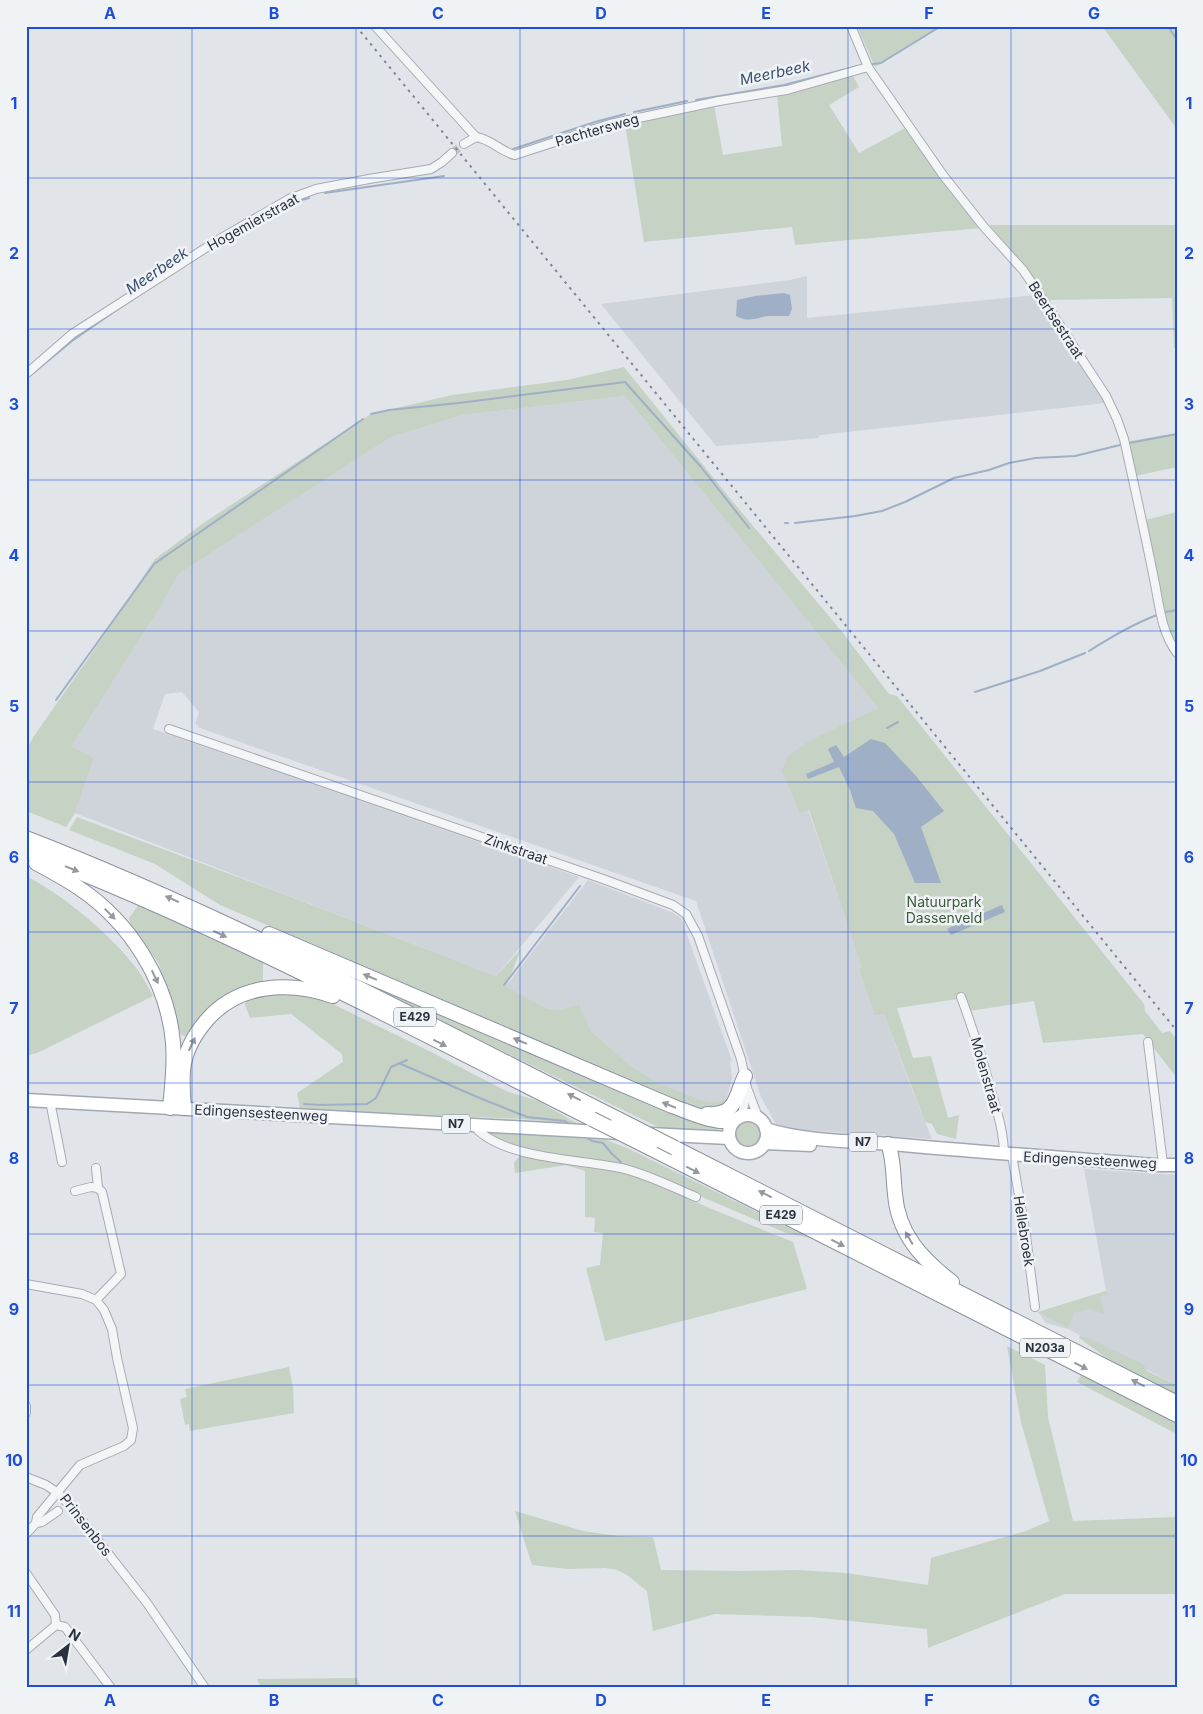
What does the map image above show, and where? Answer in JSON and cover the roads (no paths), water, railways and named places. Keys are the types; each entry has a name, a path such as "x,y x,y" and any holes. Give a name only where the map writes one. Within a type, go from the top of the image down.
{"highway":[{"name":"E429","path":"26,838 76,857 211,917 361,989 675,1148 915,1276"},
{"name":"E429","path":"26,851 121,889 268,956 650,1148 915,1276"},
{"path":"26,858 80,888 101,905 129,935 153,973 165,1003 174,1043 170,1108"},
{"path":"211,917 228,917 672,1106 711,1120 722,1122 738,1118"},
{"path":"184,1108 183,1069 193,1040 210,1016 238,996 257,990 277,987 301,988 365,1005"},
{"path":"694,1114 722,1114 735,1104 740,1087 746,1082"},
{"path":"894,1149 899,1159 895,1198 899,1217 907,1235 926,1260 972,1299"},
{"name":"N203a","path":"915,1276 972,1299 1177,1403"},
{"name":"N203a","path":"915,1276 1177,1415"}],"main road":[{"name":"Edingensesteenweg","path":"26,1100 729,1138"},
{"path":"729,1138 730,1126 738,1118 748,1114 758,1117 765,1125 767,1136 765,1143"},
{"name":"Edingensesteenweg","path":"766,1129 777,1133 894,1149"},
{"name":"N7","path":"729,1138 734,1148 745,1153 756,1151 765,1143"},
{"name":"Edingensesteenweg","path":"765,1143 1177,1165"}],"street":[{"name":"Pachtersweg","path":"375,26 476,137 515,155 610,124 719,101 786,90 868,67"},
{"name":"Beertsestraat","path":"851,26 868,67 943,175 984,227 1023,270 1106,396 1124,439 1161,615 1170,644 1177,653"},
{"path":"464,144 476,137"},
{"name":"Hogemierstraat","path":"26,374 72,334 218,240 289,199 316,189 431,169 452,153"},
{"name":"Zinkstraat","path":"169,729 673,905 686,914 698,936 758,1117"},
{"name":"Molenstraat","path":"961,997 978,1042 1008,1155"},
{"path":"1148,1042 1162,1164"},
{"name":"Zinkstraat","path":"738,1118 746,1082"},
{"path":"50,1101 62,1162"},
{"path":"472,1125 491,1141 526,1153 621,1168 638,1173 696,1198"},
{"name":"Hellebroek","path":"1008,1155 1026,1236 1035,1307"},
{"path":"26,1284 82,1294 96,1300 121,1274 102,1192 98,1188 96,1168"},
{"path":"75,1191 91,1187 98,1188"},
{"name":"Prinsenbos","path":"96,1300 106,1313 112,1329 133,1428 131,1440 124,1446 80,1465 58,1493 74,1510 147,1603 205,1688"},
{"path":"26,1406 26,1413"},
{"path":"26,1477 46,1485 58,1493 37,1517 36,1523 26,1534"},
{"path":"36,1523 42,1522 58,1511"},
{"path":"26,1573 55,1615 56,1625"},
{"path":"26,1650 56,1625"},
{"path":"56,1625 65,1627 110,1688"}],"water":[{"path":"784,293 790,295 792,309 789,316 768,316 748,320 736,316 737,300"},
{"path":"871,739 885,743 916,776 944,811 921,827 941,883 915,883 894,834 873,811 856,808 839,767 808,779 806,774 834,762 828,749 836,745 844,757"},
{"path":"1002,905 1005,912 951,935 947,929 951,927"}],"waterway":[{"name":"Meerbeek","path":"872,64 881,63 941,26"},
{"path":"1168,26 1177,40"},
{"name":"Meerbeek","path":"696,100 784,85 858,66"},
{"name":"Meerbeek","path":"634,112 687,101"},
{"name":"Meerbeek","path":"513,149 625,114"},
{"name":"Meerbeek","path":"325,193 444,176"},
{"name":"Meerbeek","path":"216,245 294,202 309,198"},
{"name":"Meerbeek","path":"26,379 72,341 128,302"},
{"path":"371,414 389,410 625,382 701,467 749,528"},
{"path":"56,700 154,564 363,419"},
{"path":"1129,443 1177,434"},
{"path":"795,523 882,511 954,478 1009,463 1035,458 1075,456 1120,445"},
{"path":"1166,612 1177,610"},
{"path":"1089,651 1122,631 1157,615"},
{"path":"975,692 1040,671 1085,653"},
{"path":"887,728 898,722"},
{"path":"504,985 580,886"},
{"path":"304,1104 367,1104 376,1098 391,1067 407,1060"},
{"path":"401,1064 527,1117 565,1121 570,1125"},
{"path":"586,1137 592,1141 603,1143 621,1162"}],"tunnel":[{"path":"452,153 464,144"}],"railway":[{"path":"356,26 1177,1031"}],"park label":[{"name":"Natuurpark Dassenveld","path":"944,910"}]}
